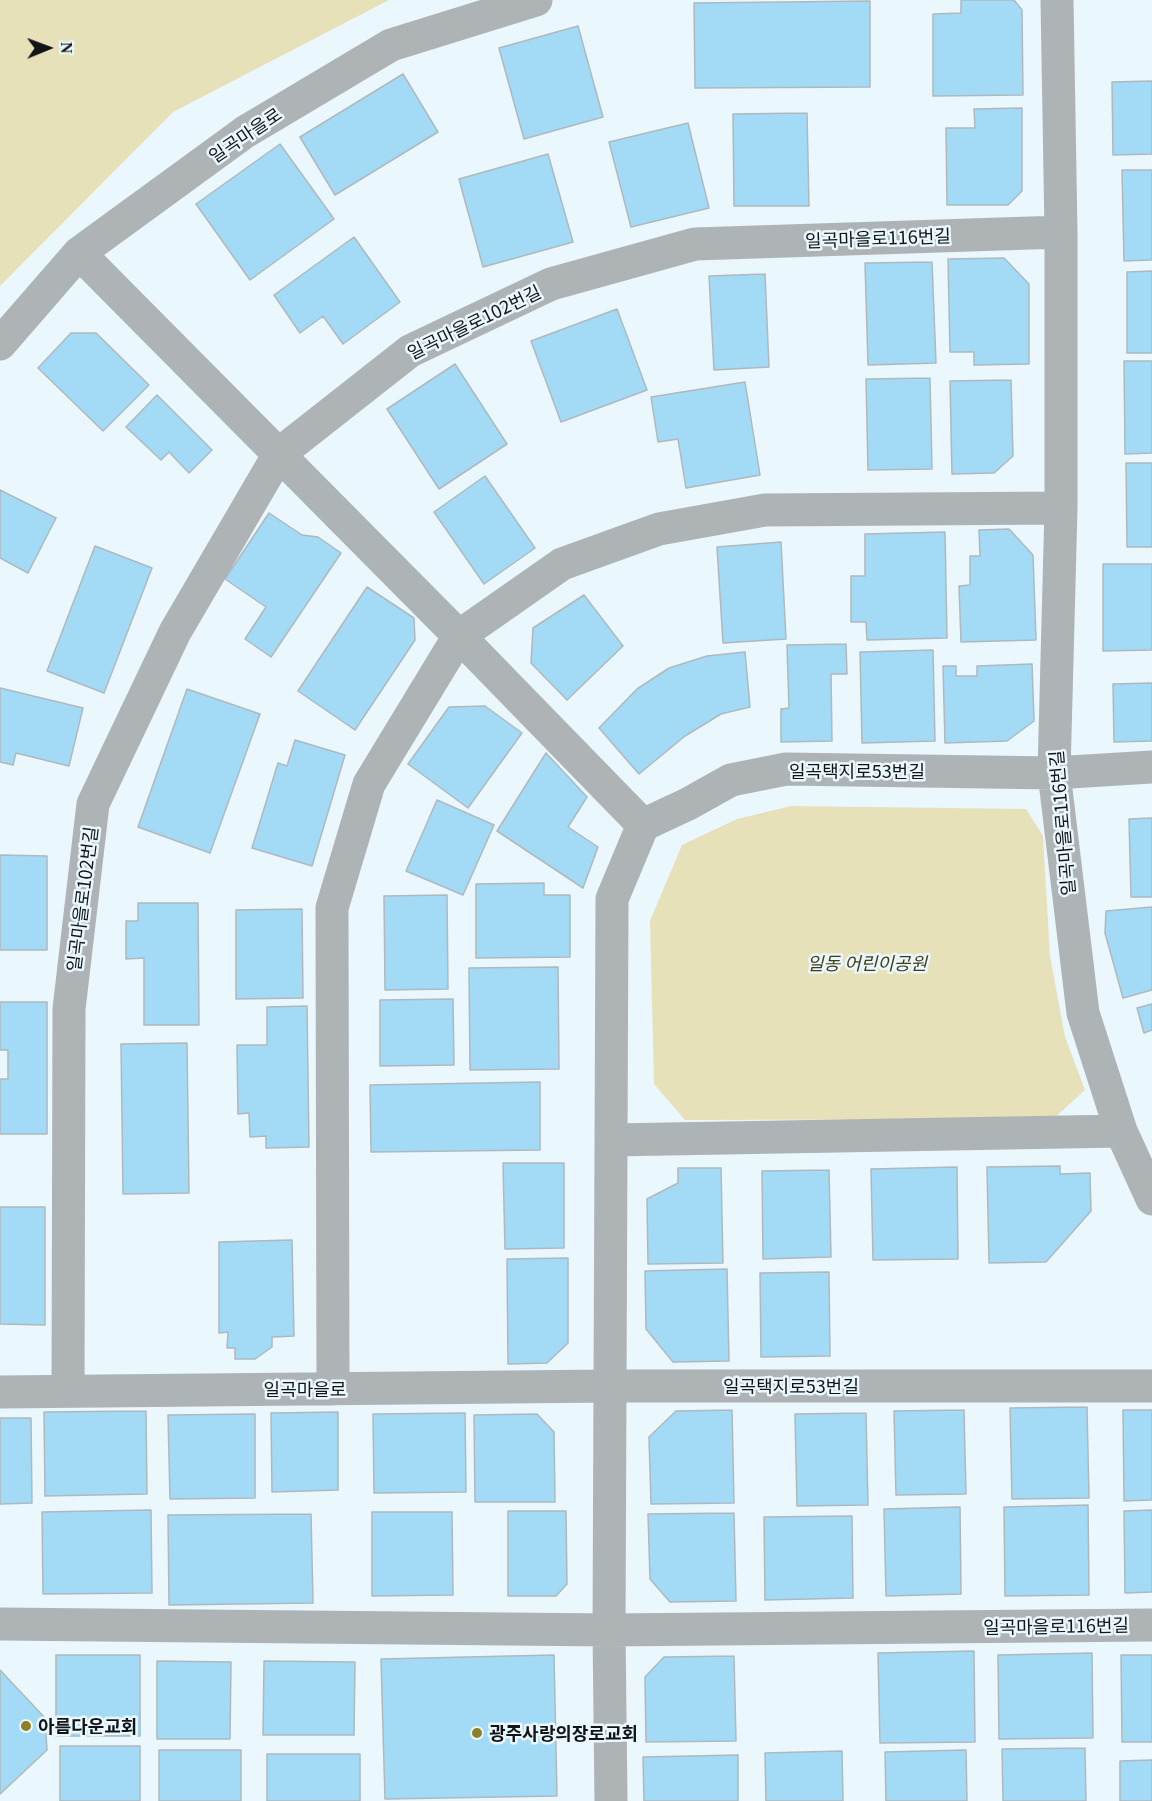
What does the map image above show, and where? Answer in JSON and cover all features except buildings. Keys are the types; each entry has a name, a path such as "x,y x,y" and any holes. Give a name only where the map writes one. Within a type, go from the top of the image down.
{"street":[{"name":"일곡마을로","path":"0,344 80,253 245,132 391,45 536,0"},
{"name":"일곡마을로116번길","path":"1058,0 1061,508 1054,773 1083,1013 1121,1131 1152,1199"},
{"name":"일곡마을로116번길","path":"695,244 1061,232"},
{"name":"일곡마을로102번길","path":"68,1391 69,1009 93,804 175,632 279,454 410,351 551,284 695,244"},
{"path":"80,253 643,825 612,899 609,1630 611,1801"},
{"path":"333,1389 332,908 369,784 459,636 562,564 659,529 765,510 1061,508"},
{"name":"일곡택지로53번길","path":"643,825 731,780 786,769 1054,773 1152,767"},
{"path":"611,1140 1121,1131"},
{"name":"일곡마을로","path":"0,1392 610,1386"},
{"name":"일곡택지로53번길","path":"610,1386 1152,1386"},
{"path":"0,1624 609,1630"},
{"name":"일곡마을로116번길","path":"609,1630 1152,1625"}],"green space":[{"path":"0,0 389,0 173,112 0,286"},
{"name":"일동 어린이공원","path":"791,806 1026,809 1043,836 1050,956 1065,1037 1085,1090 1053,1119 685,1120 654,1084 650,921 682,845 737,819"}],"place":[{"name":"아름다운교회","path":"26,1726"},
{"name":"광주사랑의장로교회","path":"477,1733"}]}
